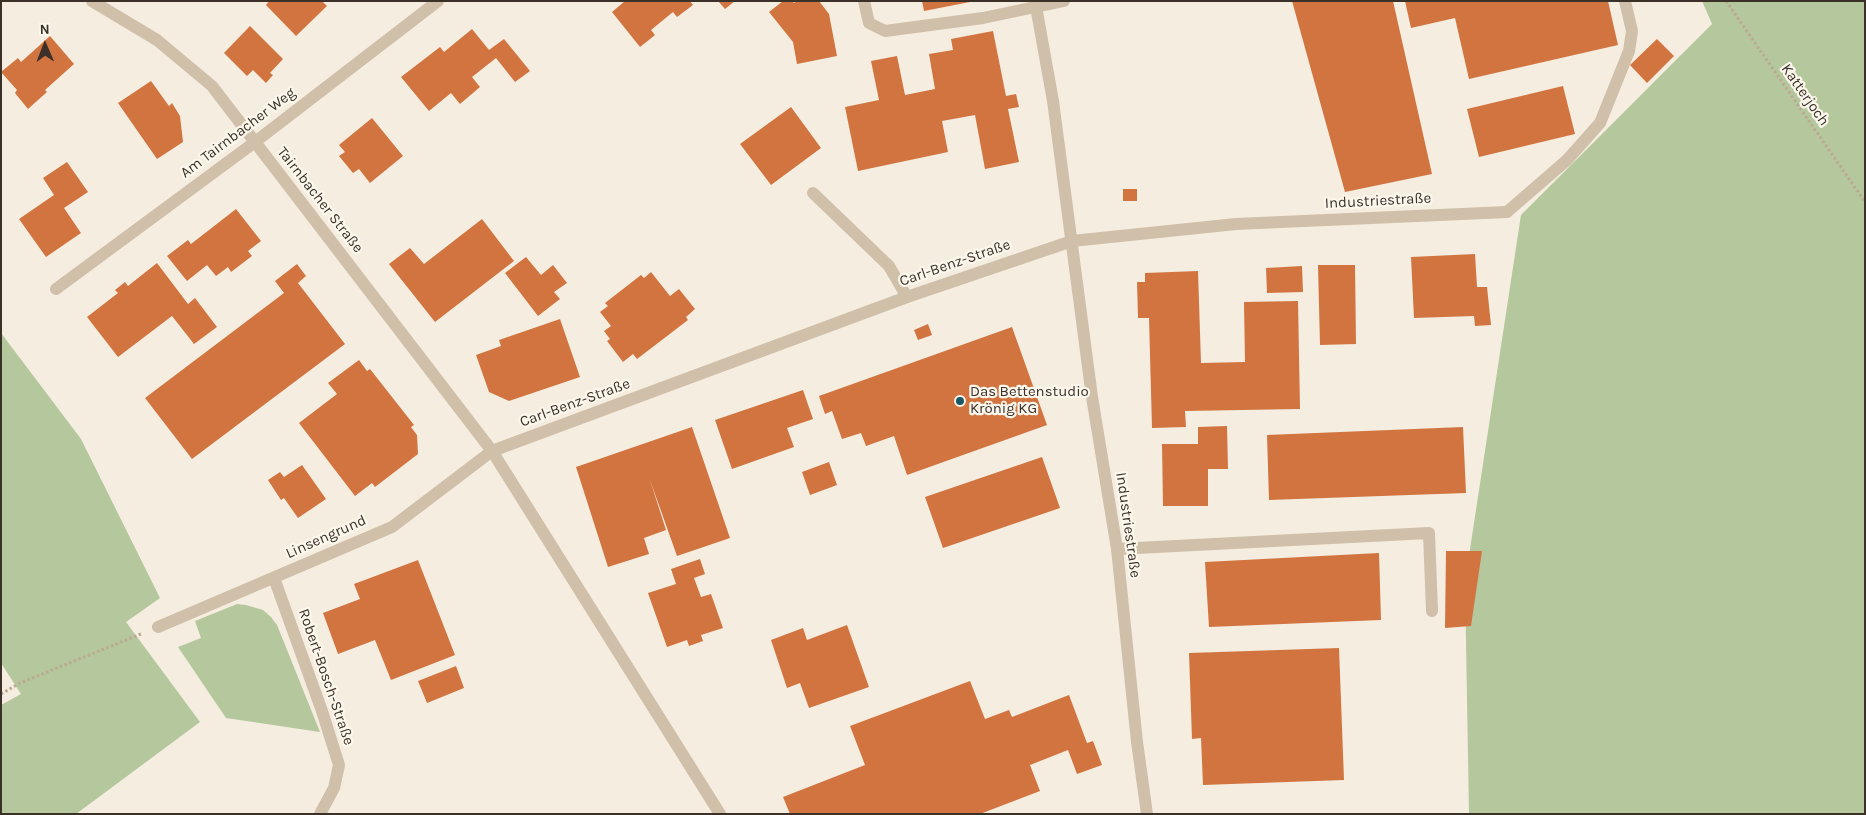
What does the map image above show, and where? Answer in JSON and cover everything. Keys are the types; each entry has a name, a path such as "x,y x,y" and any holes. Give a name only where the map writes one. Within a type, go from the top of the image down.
{"street":[{"name":"Tairnbacher Straße","path":"92,1 157,40 212,86 492,451"},
{"name":"Am Tairnbacher Weg","path":"56,289 255,142 438,1"},
{"path":"864,1 870,22 885,31 983,18 1036,4 1064,1"},
{"name":"Industriestraße","path":"1072,241 1236,224 1507,212 1567,160 1600,123 1629,51 1632,31 1625,1"},
{"name":"Industriestraße","path":"1036,4 1054,101 1092,397 1117,549 1137,742 1147,814"},
{"path":"813,193 889,266 907,297"},
{"name":"Carl-Benz-Straße","path":"492,451 907,297 1072,241"},
{"path":"492,451 720,814"},
{"name":"Linsengrund","path":"158,627 392,527 492,451"},
{"path":"1117,549 1429,533 1432,611"},
{"name":"Robert-Bosch-Straße","path":"274,578 339,764 334,788 320,814"}],"path":[{"name":"Katterjoch","path":"1726,1 1865,202"},
{"path":"1,694 20,683 158,627"}],"green space":[{"path":"1702,1 1865,1 1865,814 1469,814 1465,582 1521,215 1712,24"},
{"path":"1,333 81,439 160,598 126,622 200,722 76,814 1,814 1,705 21,694 1,663"},
{"path":"237,604 263,610 277,625 320,732 226,718 178,647 201,638 195,621"}],"building":[{"path":"269,1 322,1 327,6 296,36 266,5"},
{"path":"625,1 690,1 693,5 677,17 673,12 651,30 655,35 640,47 612,12"},
{"path":"718,1 735,1 725,9"},
{"path":"783,1 792,1 794,3 797,1 819,1 829,14 837,56 797,64 793,42 769,12"},
{"path":"922,1 970,1 970,2 924,11"},
{"path":"1292,1 1393,1 1432,174 1345,192"},
{"path":"1405,1 1608,1 1618,45 1469,79 1455,18 1411,28"},
{"path":"250,26 283,59 270,73 273,75 266,83 253,70 247,76 224,53"},
{"path":"472,29 489,50 504,39 530,71 515,82 496,58 472,77 480,87 460,104 451,93 429,111 401,77 440,47 444,52"},
{"path":"993,31 1006,96 1016,94 1019,107 1008,109 1019,162 985,169 975,115 942,121 948,152 858,171 845,107 879,100 871,61 897,56 905,95 935,89 929,54 953,50 951,39"},
{"path":"50,36 74,64 45,90 47,92 28,109 15,93 17,90 1,72 18,58 21,62"},
{"path":"1657,39 1674,56 1647,83 1630,65"},
{"path":"151,81 169,106 172,103 180,116 183,142 157,159 118,103"},
{"path":"1563,86 1575,134 1479,157 1467,109"},
{"path":"791,107 821,148 771,185 740,144"},
{"path":"372,118 403,156 370,183 359,169 353,173 339,156 345,152 339,145"},
{"path":"67,162 88,192 64,208 81,233 46,257 19,219 54,195 43,178"},
{"path":"1123,189 1137,189 1137,201 1123,201"},
{"path":"236,209 261,241 248,251 252,256 231,272 228,267 216,276 207,265 187,281 167,256 188,240 191,244"},
{"path":"482,219 514,261 435,322 389,264 410,248 424,264"},
{"path":"1475,254 1477,287 1487,287 1491,325 1475,326 1474,316 1414,318 1411,257"},
{"path":"526,257 541,275 553,265 567,283 554,292 560,299 538,316 505,273"},
{"path":"157,263 188,304 195,298 217,327 194,344 172,316 118,357 87,317 118,293 115,290 125,282 128,286"},
{"path":"297,264 306,276 298,283 345,344 192,459 145,398 284,293 275,281"},
{"path":"1318,265 1355,265 1356,344 1320,345"},
{"path":"1302,266 1303,292 1267,293 1266,268"},
{"path":"1198,271 1201,363 1245,362 1244,302 1298,301 1300,409 1185,411 1186,427 1152,428 1149,318 1138,318 1137,282 1145,282 1145,273"},
{"path":"651,272 670,296 679,289 695,309 686,317 688,320 637,359 633,354 623,362 607,341 610,339 604,331 611,326 600,312 608,306 605,303 641,275 644,278"},
{"path":"560,319 580,377 509,401 489,392 476,355 501,346 499,340"},
{"path":"928,324 932,335 918,340 914,330"},
{"name":"Das Bettenstudio Krönig KG","path":"1012,327 1047,425 907,475 894,436 866,446 861,433 842,439 832,411 825,414 819,396"},
{"path":"359,360 367,371 370,369 414,425 411,427 417,435 418,454 375,487 372,483 355,496 299,423 337,394 328,383"},
{"path":"803,390 813,419 787,428 794,447 732,469 715,420"},
{"path":"1227,426 1228,469 1208,469 1208,506 1163,506 1162,444 1198,444 1198,427"},
{"path":"692,427 730,538 677,556 650,480 666,530 644,538 649,554 608,567 576,467"},
{"path":"1463,427 1466,493 1269,500 1267,435"},
{"path":"1042,457 1060,508 943,548 925,497"},
{"path":"829,462 837,485 810,495 802,472"},
{"path":"302,465 326,499 298,518 284,498 281,500 268,480 280,472 284,477"},
{"path":"1446,551 1482,551 1471,626 1445,628"},
{"path":"1379,553 1381,620 1209,627 1205,562"},
{"path":"700,559 705,574 694,578 701,597 711,594 723,628 701,635 703,641 689,646 687,640 667,647 648,593 676,584 671,569"},
{"path":"418,560 455,655 391,680 375,640 338,654 323,613 360,599 354,584"},
{"path":"847,625 869,687 809,708 800,683 787,688 771,640 803,628 807,640"},
{"path":"1339,648 1344,780 1203,785 1201,738 1192,739 1189,653"},
{"path":"456,666 464,688 427,703 418,681"},
{"path":"970,681 985,719 1009,710 1012,717 1069,695 1087,743 1093,741 1102,765 1077,774 1068,750 1030,765 1040,791 980,814 790,814 783,797 865,765 850,726"}],"place":[{"name":"Das Bettenstudio Krönig KG","path":"960,401"}]}
